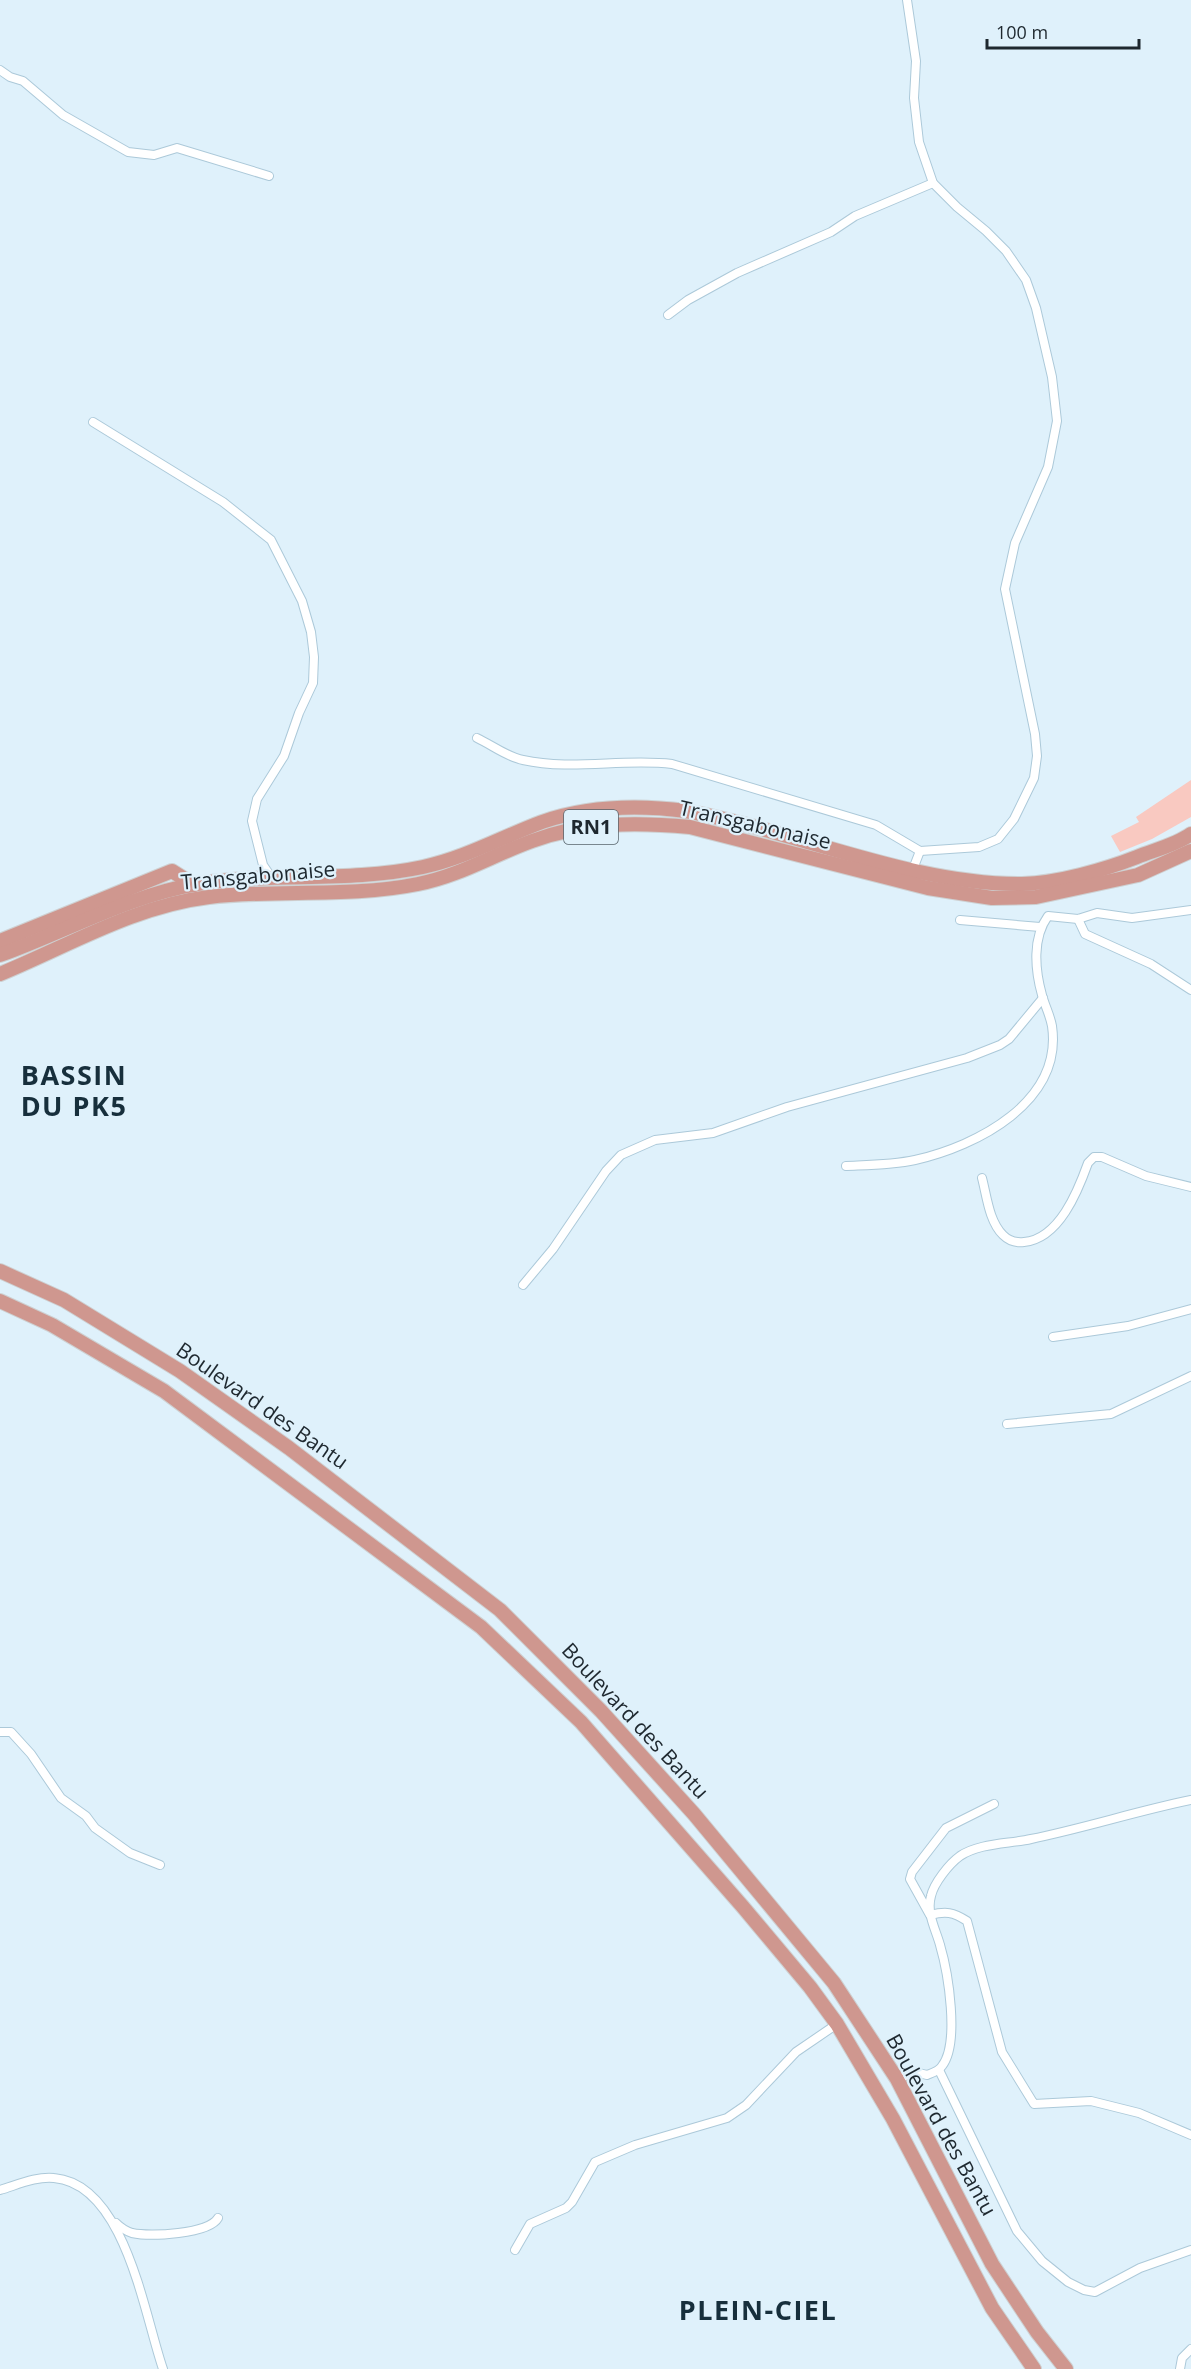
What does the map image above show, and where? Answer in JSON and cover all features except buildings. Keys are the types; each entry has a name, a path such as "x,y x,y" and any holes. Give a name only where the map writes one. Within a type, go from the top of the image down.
{"highway":[{"name":"Transgabonaise","path":"0,955 130,902 194,885 272,878 372,875 421,867 483,848 544,822 568,815 655,807 714,816 913,869 968,881 1025,884 1118,865 1191,834"},
{"name":"Transgabonaise","path":"0,974 111,925 176,903 216,897 380,889 419,884 478,866 548,835 599,826 654,824 690,827 928,888 992,898 1036,897 1138,875 1191,851"},
{"path":"0,941 172,871 194,885"},
{"name":"Boulevard des Bantu","path":"0,1271 64,1300 180,1371 289,1448 500,1610 601,1711 694,1814 834,1983 897,2079 992,2264 1037,2332 1066,2369"},
{"name":"Boulevard des Bantu","path":"0,1301 51,1325 164,1391 481,1627 581,1722 743,1907 810,1987 837,2024 893,2119 992,2308 1034,2369"}],"street":[{"path":"477,738 523,760 582,764 647,761 682,767 876,825 920,851 979,847 998,839 1014,819 1034,778 1037,756 1035,734 1005,589 1015,543 1048,467 1057,421 1048,360 1036,308 1026,280 993,237 933,183 919,142 914,98 916,61 907,0"},
{"path":"0,70 10,77 23,81 63,115 128,152 154,155 177,148 269,176"},
{"path":"668,315 688,300 737,273 831,232 855,216 933,183"},
{"path":"93,422 223,502 271,540 302,601 315,657 313,683 299,713 284,756 256,799 252,821 263,865 272,878"},
{"path":"913,869 920,851"},
{"path":"846,1166 914,1161 963,1144 996,1128 1021,1106 1049,1071 1052,1027 1043,998 1037,964 1040,927 1048,916 1078,919 1097,913 1132,918 1191,910"},
{"path":"1078,919 1085,934 1151,964 1191,990"},
{"path":"960,920 1040,927"},
{"path":"523,1286 553,1249 606,1171 621,1155 655,1140 698,1137 786,1107 967,1058 1009,1039 1043,998"},
{"path":"982,1178 994,1221 1002,1234 1010,1241 1019,1242 1032,1241 1045,1235 1060,1219 1088,1163 1094,1157 1102,1157 1146,1176 1191,1187"},
{"path":"1053,1337 1128,1326 1191,1309"},
{"path":"1007,1424 1111,1414 1191,1376"},
{"path":"0,1732 11,1732 31,1754 61,1798 86,1816 95,1828 130,1853 160,1865"},
{"path":"930,1915 931,1896 945,1872 960,1856 981,1848 1031,1839 1191,1800"},
{"path":"897,2079 915,2072 927,2076 939,2070 944,2065 948,2051 948,1979 930,1915 910,1879 912,1872 946,1828 994,1804"},
{"path":"930,1915 944,1911 954,1912 967,1921 1002,2052 1034,2104 1091,2101 1139,2113 1191,2135"},
{"path":"515,2250 530,2224 566,2208 572,2202 595,2162 635,2145 727,2118 752,2099 796,2052 837,2024"},
{"path":"939,2070 1017,2231 1042,2260 1068,2282 1084,2290 1095,2292 1140,2268 1191,2250"},
{"path":"0,2190 56,2178 74,2183 89,2194 115,2222 130,2232 150,2235 206,2229 218,2218"},
{"path":"115,2222 126,2249 163,2369"},
{"path":"1180,2369 1180,2360 1191,2349"}],"shaded area":[{"path":"1191,780 1191,817 1152,839 1120,852 1111,836 1139,822 1136,817"}],"district":[{"name":"BASSIN DU PK5","path":"74,1092"},
{"name":"PLEIN-CIEL","path":"758,2311"}]}
